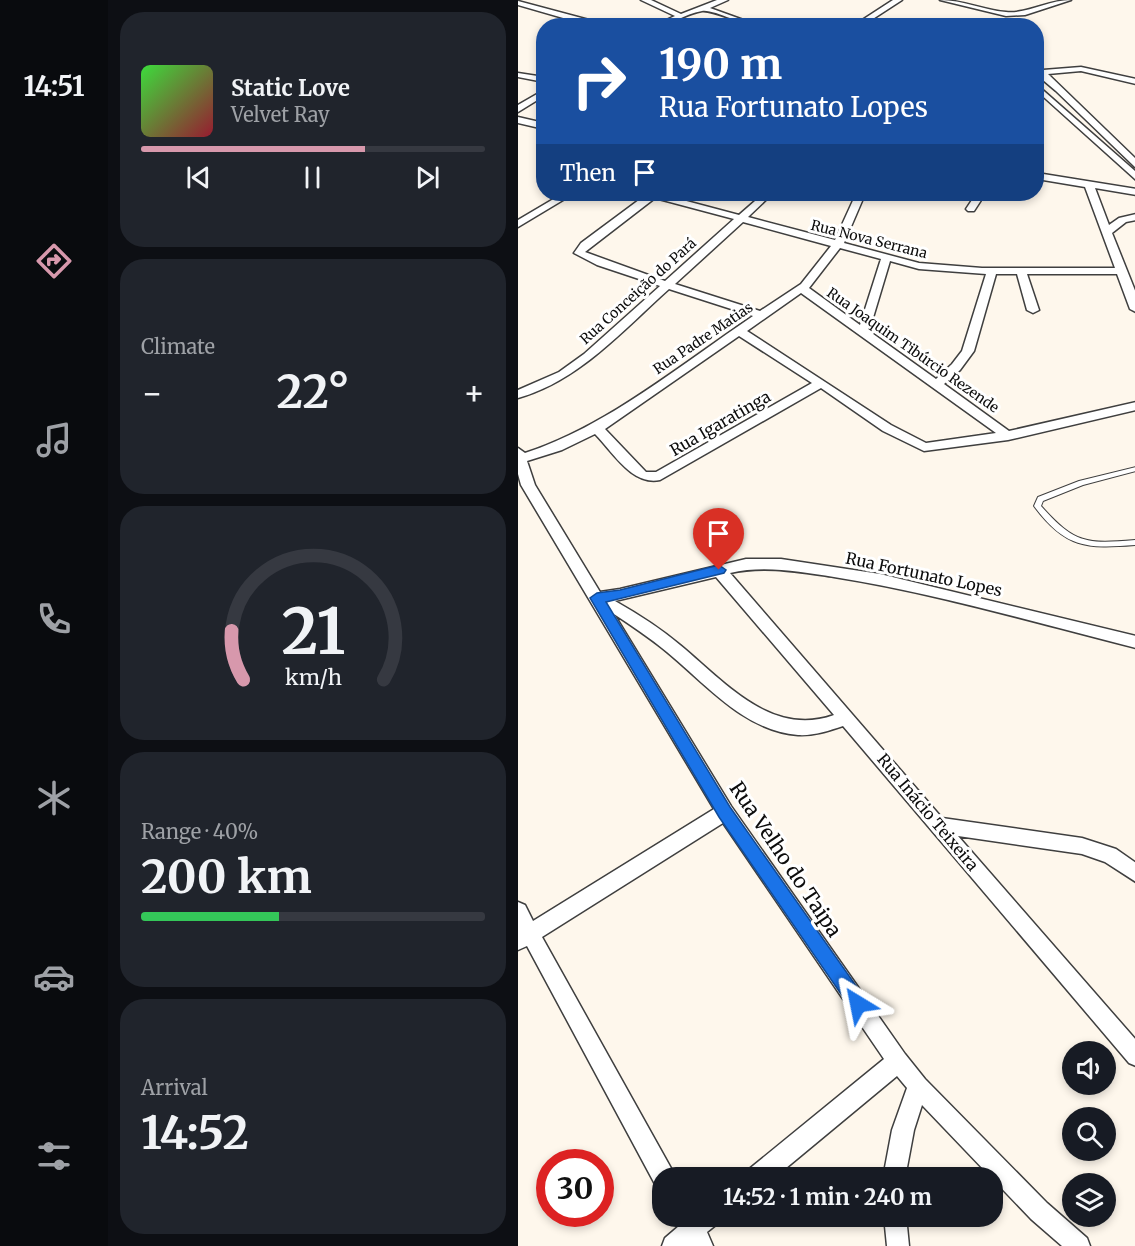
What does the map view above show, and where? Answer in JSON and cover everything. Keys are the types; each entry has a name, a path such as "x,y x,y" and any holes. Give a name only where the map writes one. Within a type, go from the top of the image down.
{"street":[{"path":"645,0 680,16"},
{"path":"675,18 724,0"},
{"path":"869,18 898,0"},
{"path":"944,0 1006,14 1022,13 1067,0"},
{"path":"518,3 572,18"},
{"path":"703,8 734,18"},
{"path":"992,12 993,18"},
{"path":"1006,14 1007,18"},
{"path":"1044,72 1081,69 1136,82"},
{"path":"518,75 536,78"},
{"path":"1044,77 1064,93 1136,165"},
{"path":"1045,95 1064,93"},
{"path":"1045,95 1136,177"},
{"path":"518,109 536,97"},
{"path":"518,120 536,124"},
{"path":"1044,177 1136,192"},
{"path":"1089,185 1135,305"},
{"path":"518,224 556,201"},
{"path":"643,201 585,244 579,253 763,316"},
{"name":"Rua Nova Serrana","path":"678,201 886,258 937,269 1121,271"},
{"name":"Rua Conceição do Pará","path":"518,394 563,375 588,356 760,201"},
{"name":"Rua Padre Matias","path":"519,456 557,447 597,428 801,288 822,268 838,245 858,201"},
{"path":"971,209 976,201"},
{"path":"1107,232 1123,220 1136,217"},
{"path":"863,332 886,258"},
{"path":"936,385 956,367 968,351 992,270"},
{"path":"1021,271 1033,310"},
{"name":"Rua Joaquim Tibúrcio Rezende","path":"801,288 1008,436"},
{"path":"739,332 821,383 887,428 924,447 955,445 1008,436 1136,405"},
{"name":"Rua Igaratinga","path":"597,428 641,475 650,478 660,476 821,383"},
{"name":"Rua Velho do Taipa","path":"519,456 523,485 597,598 725,812 898,1061 918,1086 1039,1211 1079,1246"},
{"name":"Rua Fortunato Lopes","path":"597,598 620,595 746,564 781,564 881,579 1136,642"},
{"name":"Rua Inácio Teixeira","path":"719,570 1136,1056"},
{"path":"597,598 624,613 672,648 722,690 762,716 790,727 823,727 846,717"},
{"path":"524,937 725,812"},
{"path":"938,825 1082,846 1110,855 1136,874"},
{"path":"518,911 524,937 658,1167"},
{"path":"769,1167 898,1061"},
{"path":"896,1167 903,1130 918,1086"},
{"path":"673,1246 697,1227"},
{"path":"896,1227 898,1246"}],"lane":[{"path":"1136,469 1081,483 1040,499 1037,506 1066,536 1087,545 1136,542"}],"route":[{"path":"719,570 620,595 597,598 725,812 858,1004"}]}
